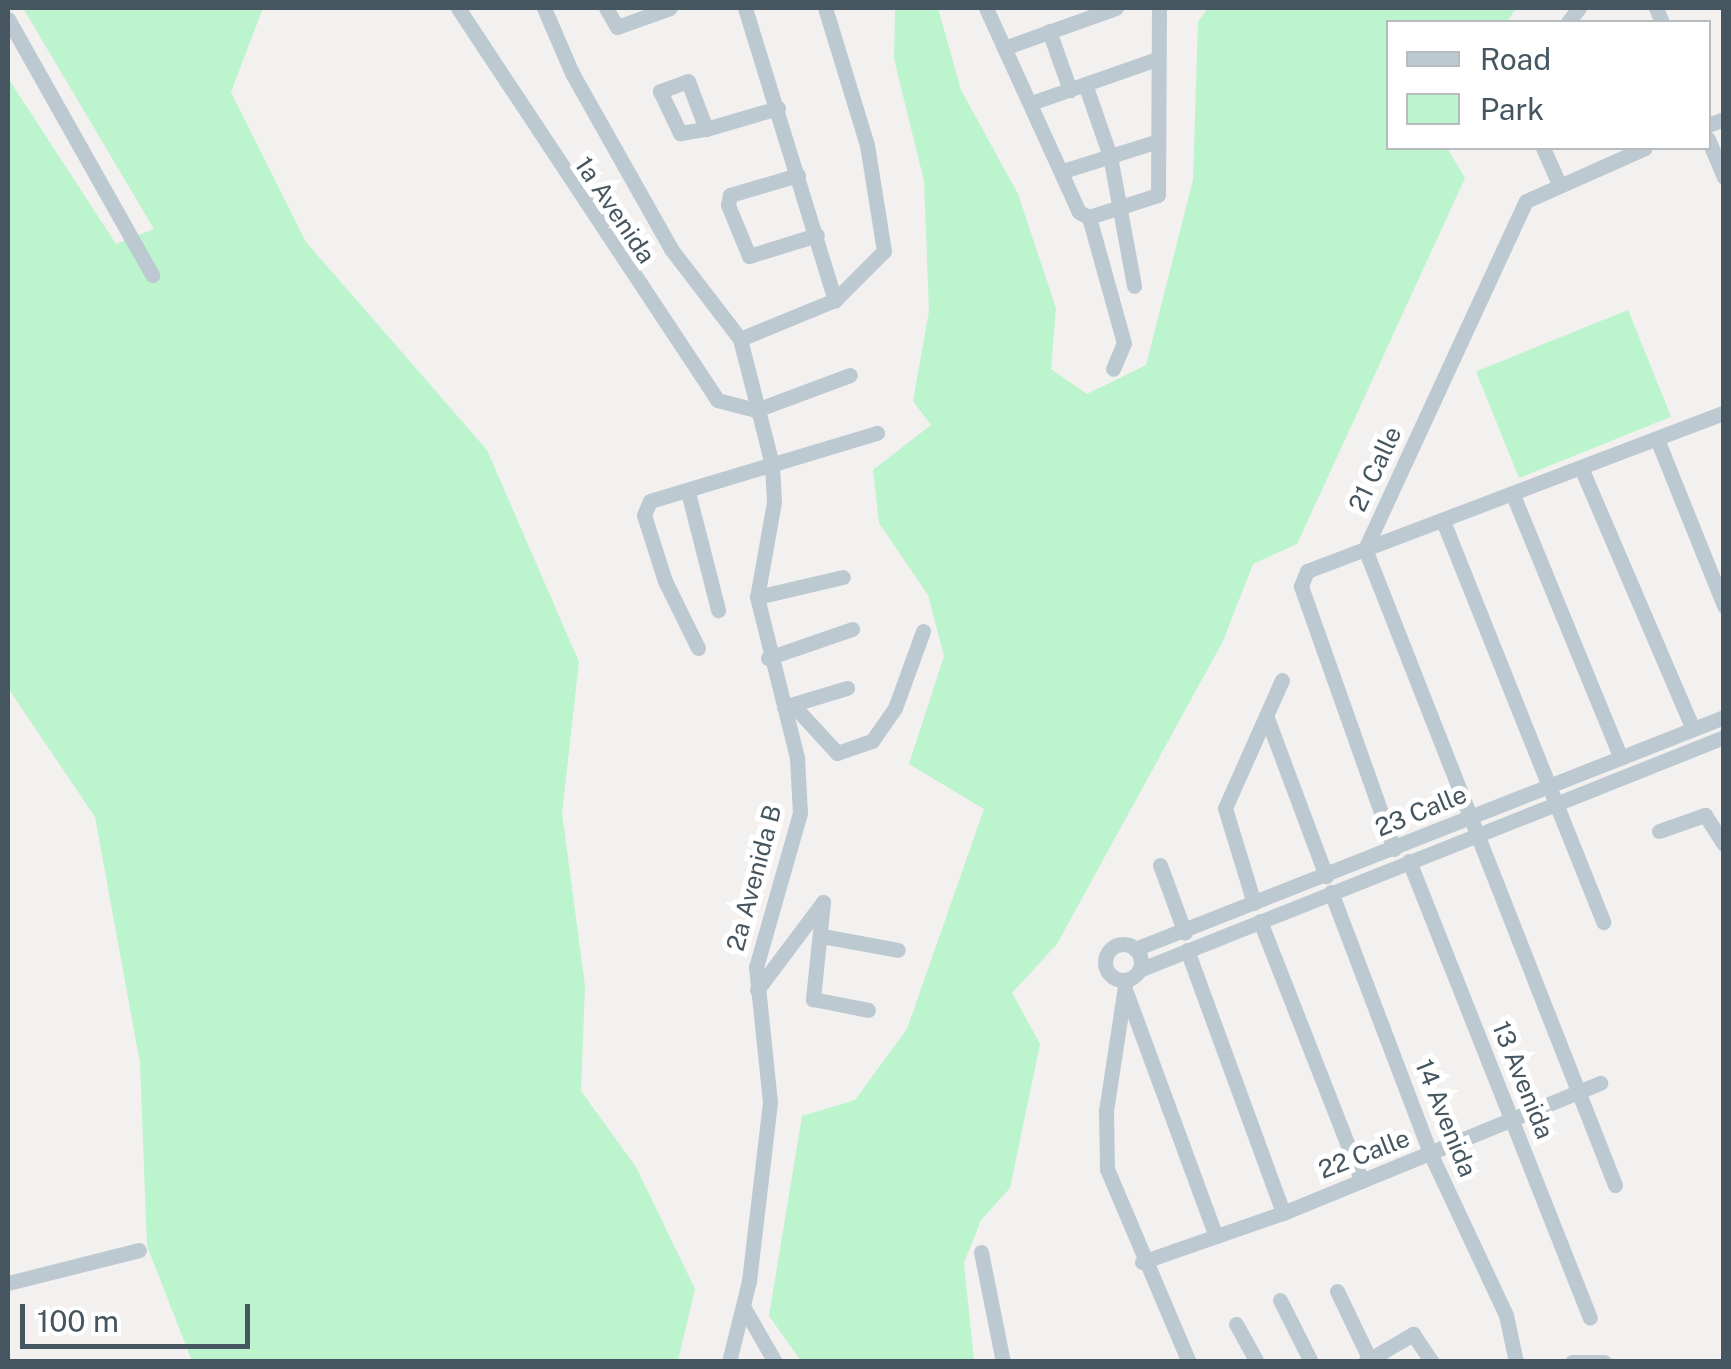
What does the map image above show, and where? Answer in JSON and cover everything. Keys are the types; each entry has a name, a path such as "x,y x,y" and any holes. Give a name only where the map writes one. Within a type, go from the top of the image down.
{"street":[{"name":"1a Avenida","path":"458,8 702,384 717,400 756,410"},
{"path":"544,8 572,73 671,249 740,339 835,300 884,251 867,145 825,8"},
{"path":"606,8 618,28 670,8"},
{"path":"746,8 835,300"},
{"path":"986,8 1034,102 1079,212 1089,217 1158,195 1154,60 1160,8"},
{"path":"1004,48 1116,8"},
{"path":"8,19 152,275"},
{"path":"1049,31 1110,156 1134,286"},
{"path":"1034,102 1154,60"},
{"path":"706,129 778,108"},
{"path":"1063,171 1155,142"},
{"path":"1711,146 1724,177"},
{"path":"1543,150 1558,182 1634,150"},
{"path":"798,176 730,195 728,205 749,256 817,234"},
{"name":"21 Calle","path":"1558,182 1526,201 1365,549 1615,1185"},
{"path":"1089,217 1124,344 1113,369"},
{"name":"2a Avenida B","path":"729,1362 744,1308 770,1102 756,990 760,944 800,814 797,758 788,706 768,658 757,597 774,502 772,465 740,339"},
{"path":"756,410 850,375"},
{"path":"1394,849 1302,578 1365,549 1724,413"},
{"path":"698,648 644,516 650,501 878,433"},
{"path":"1657,439 1724,606"},
{"path":"1582,470 1693,729"},
{"path":"688,492 718,610"},
{"path":"1514,495 1621,758"},
{"path":"1443,520 1603,922"},
{"path":"757,597 843,576"},
{"path":"768,658 852,629"},
{"path":"847,688 788,706 837,752 872,741 896,708 923,631"},
{"path":"1254,903 1225,818 1282,680"},
{"name":"23 Calle","path":"1722,742 1409,860 1329,884 1254,903 1186,941 1130,980 1108,974 1105,956 1121,944 1136,949 1186,941 1260,921 1329,884 1394,849 1724,717"},
{"name":"14 Avenida","path":"1267,718 1432,1155 1506,1315 1516,1362"},
{"path":"1659,831 1705,815 1724,844"},
{"name":"13 Avenida","path":"1409,860 1590,1317"},
{"path":"1160,865 1283,1213"},
{"path":"756,990 823,902 813,999 868,1010"},
{"path":"1260,921 1362,1181"},
{"path":"822,936 898,950"},
{"path":"1136,949 1103,1143 1142,1262 1189,1362"},
{"path":"1130,980 1216,1236"},
{"name":"22 Calle","path":"1142,1262 1283,1213 1600,1084"},
{"path":"8,1284 139,1250"},
{"path":"981,1252 1003,1362"},
{"path":"1338,1291 1368,1361 1413,1334 1432,1362"},
{"path":"1280,1300 1311,1362"},
{"path":"744,1308 775,1362"},
{"path":"1236,1324 1256,1362"},
{"path":"1572,1362 1604,1362"}],"green space":[{"path":"23,8 263,8 231,92 306,242 487,450 579,662 562,813 585,986 581,1091 636,1167 695,1289 678,1361 192,1361 147,1246 140,1063 95,817 8,688 8,78 116,244 154,229"},
{"path":"895,8 938,8 961,90 1018,194 1056,308 1051,369 1087,394 1146,365 1193,180 1198,22 1208,8 1516,8 1508,20 1386,20 1386,150 1448,150 1465,178 1297,544 1253,564 1223,641 1057,944 1012,993 1040,1044 1010,1188 981,1220 964,1263 974,1361 801,1361 769,1316 802,1116 855,1100 907,1029 984,809 909,764 944,656 928,595 879,523 873,470 931,425 913,401 929,311 924,181 894,59"},
{"path":"1628,310 1671,417 1519,478 1476,371"}]}
